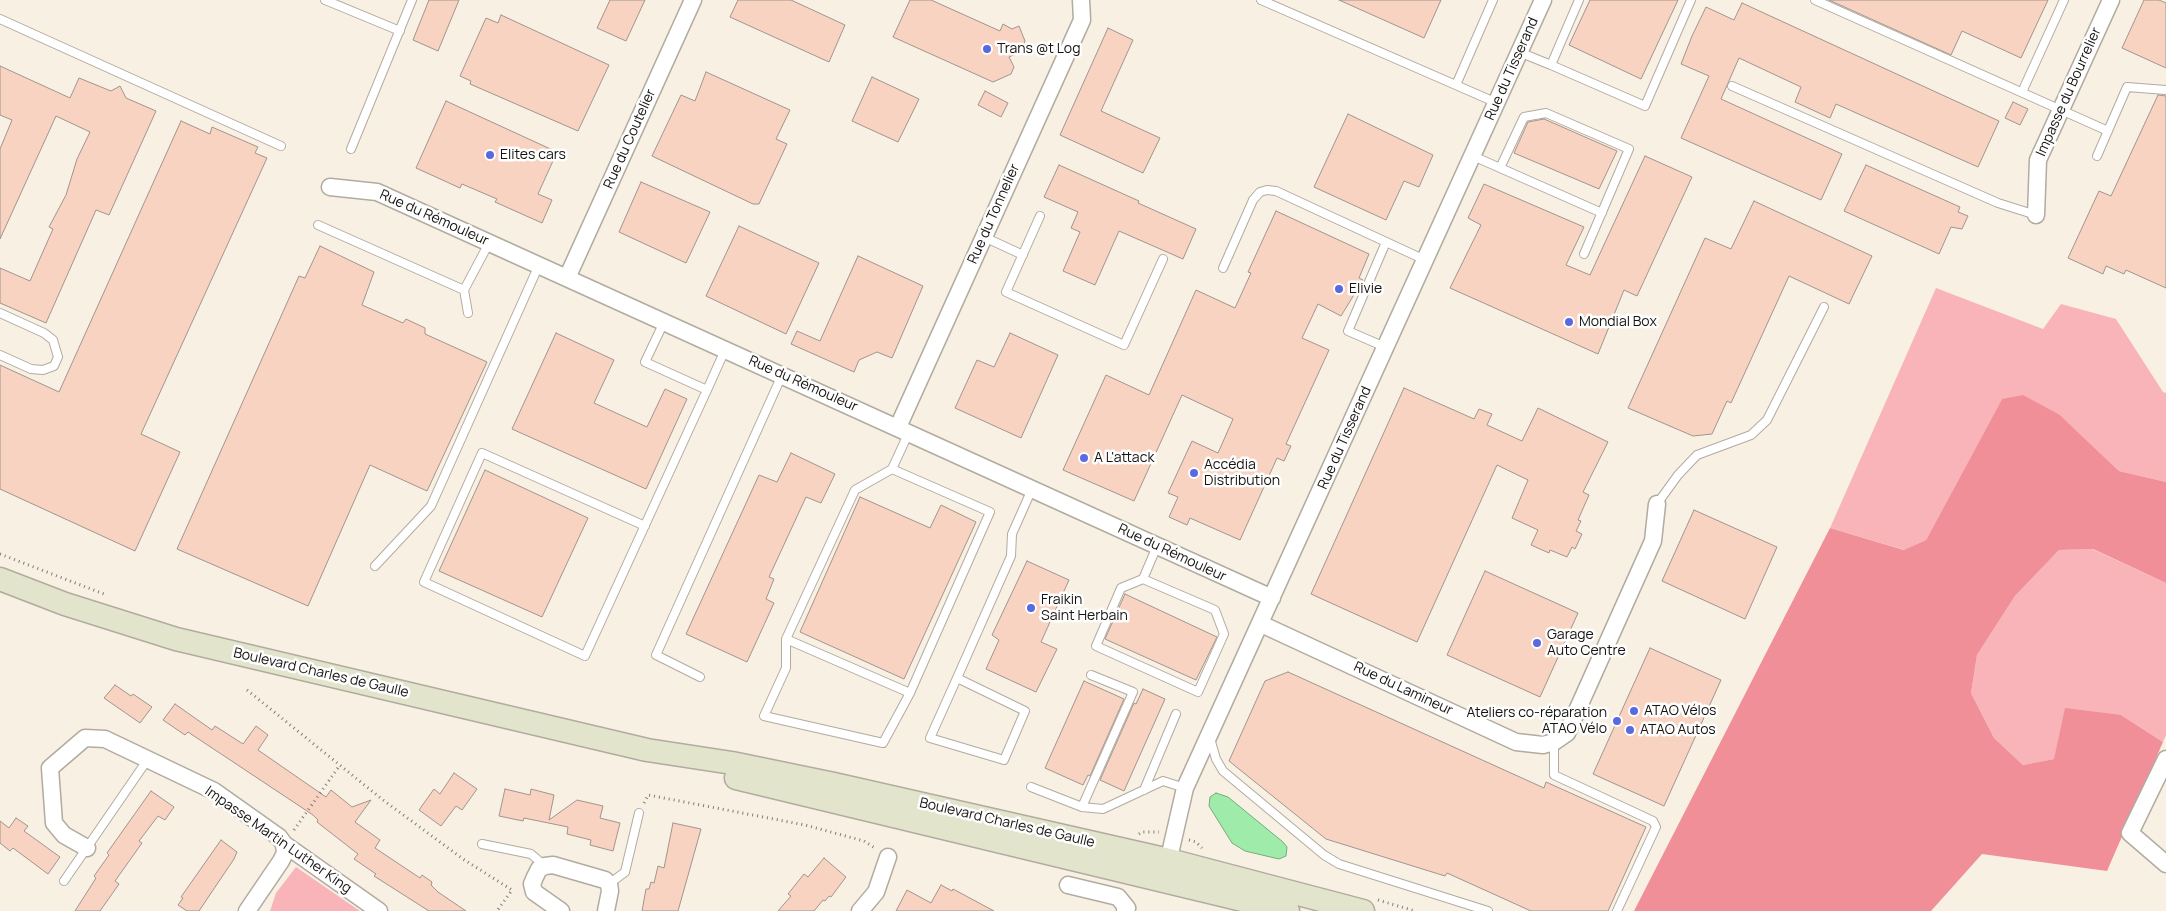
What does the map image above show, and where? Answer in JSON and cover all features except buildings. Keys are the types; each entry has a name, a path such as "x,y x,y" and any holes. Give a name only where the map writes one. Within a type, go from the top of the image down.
{"street":[{"name":"Rue du Coutelier","path":"567,278 693,0"},
{"name":"Rue du Tonnelier","path":"903,430 984,237 1082,20 1081,0"},
{"name":"Rue du Tisserand","path":"1166,870 1185,788 1543,0"},
{"name":"Impasse du Bourrelier","path":"2036,215 2038,160 2111,0"},
{"name":"Rue du Rémouleur","path":"330,188 377,192 1272,598"},
{"path":"1554,742 1566,733 1573,719 1653,541 1657,504"},
{"name":"Boulevard Charles de Gaulle","path":"0,579 65,604 176,639 647,750 719,774 816,799 1363,911"},
{"name":"Rue du Lamineur","path":"1261,624 1516,742 1543,745 1554,742"},
{"name":"Impasse Martin Luther King","path":"86,848 64,835 54,823 50,768 85,738 105,739 214,791 279,837 284,844 379,911"},
{"path":"2166,759 2130,833 2166,864"},
{"path":"247,911 281,861 285,853 284,844"},
{"path":"860,911 876,892 888,857"},
{"path":"561,911 534,892 532,884 535,877 539,869 546,866 553,865 598,876 609,884 606,911"},
{"name":"Boulevard Charles de Gaulle","path":"1166,870 1288,911"},
{"path":"1068,885 1118,897 1126,908 1125,911"}],"lane":[{"path":"325,0 400,31"},
{"path":"351,149 412,0"},
{"path":"1261,0 1496,103"},
{"path":"1456,85 1493,0"},
{"path":"1551,65 1579,0"},
{"path":"1519,52 1645,106 1691,0"},
{"path":"1815,0 2108,131"},
{"path":"2022,92 2064,0"},
{"path":"0,19 281,146"},
{"path":"1732,86 1998,203 2036,215"},
{"path":"2097,156 2127,87 2166,90"},
{"path":"1500,168 1524,117 1546,113 1629,149 1584,254"},
{"path":"1472,156 1602,213"},
{"path":"1223,268 1253,200 1260,192 1267,190 1276,191 1426,260"},
{"path":"1040,216 1006,292 1124,345 1163,259"},
{"path":"318,225 464,290"},
{"path":"984,237 1023,255"},
{"path":"468,313 464,290 489,242"},
{"path":"1386,242 1348,330 1386,348"},
{"path":"375,566 431,506 539,265"},
{"path":"1657,504 1683,469 1697,455 1750,435 1767,420 1824,307"},
{"path":"0,313 44,333 54,340 58,357 54,366 43,370 31,369 0,355"},
{"path":"664,322 646,362 707,390"},
{"path":"645,526 482,453 424,582 585,656 645,526 725,349"},
{"path":"700,677 656,655 782,375"},
{"path":"892,469 990,512 910,693 883,743 764,716 786,668 786,639 855,490 892,469 903,430"},
{"path":"956,678 1025,710 1004,760 930,738 956,678 1011,556 1012,534 1032,489"},
{"path":"1142,580 1215,610 1224,634 1198,692 1096,646 1121,588 1142,580 1157,546"},
{"path":"786,639 910,693"},
{"path":"1082,807 1133,692 1091,675"},
{"path":"1144,790 1176,714"},
{"path":"1210,735 1216,759 1223,771 1324,855 1339,864 1488,911"},
{"path":"1554,742 1554,775 1653,821 1656,827 1617,911"},
{"path":"64,881 148,759"},
{"path":"1031,787 1082,807 1104,809 1163,780 1185,788"},
{"path":"609,884 625,872 639,813"},
{"path":"482,844 531,854 546,866"}],"path":[{"path":"0,554 95,590 110,598"},
{"path":"247,690 340,765 463,859 512,890 497,911"},
{"path":"284,844 340,765"},
{"path":"639,813 648,795 805,825 864,841 888,857"}],"shaded area":[{"path":"1936,288 2043,329 2061,304 2116,319 2163,392 2166,393 2166,482 2119,471 2060,415 2002,399 1926,540 1905,550 1830,528"},
{"path":"2023,395 2060,415 2119,471 2166,482 2166,583 2093,549 2059,550 2015,596 1977,655 1971,693 1994,738 2023,765 2054,759 2065,708 2121,715 2163,742 2107,871 1982,854 1931,911 1634,911 1830,528 1904,550 1926,540 2002,399"},
{"path":"2092,549 2166,583 2166,735 2163,742 2121,715 2054,759 2023,765 1994,738 1971,693 1977,655 2015,596 2059,550"},
{"path":"1216,793 1228,797 1283,842 1287,847 1286,856 1279,859 1245,851 1232,843 1209,806 1210,797"},
{"path":"296,867 360,911 270,911 276,893"}],"place":[{"name":"Trans @t Log","path":"987,49"},
{"name":"Elites cars","path":"490,155"},
{"name":"Elivie","path":"1339,289"},
{"name":"Mondial Box","path":"1569,322"},
{"name":"A L'attack","path":"1084,458"},
{"name":"Accédia Distribution","path":"1194,473"},
{"name":"Fraikin Saint Herbain","path":"1031,608"},
{"name":"Garage Auto Centre","path":"1537,643"},
{"name":"ATAO Vélos","path":"1634,711"},
{"name":"Ateliers co-réparation ATAO Vélo","path":"1617,721"},
{"name":"ATAO Autos","path":"1630,730"}]}
